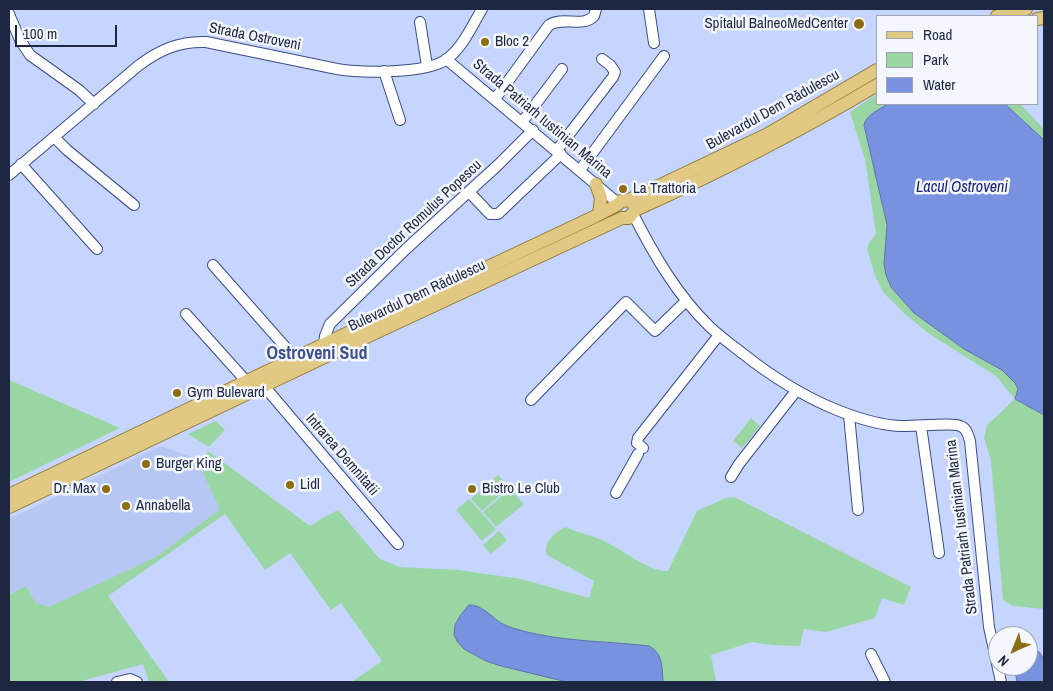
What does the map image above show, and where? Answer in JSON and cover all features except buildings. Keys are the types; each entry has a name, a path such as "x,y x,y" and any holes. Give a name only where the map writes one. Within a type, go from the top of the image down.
{"main road":[{"path":"1001,15 1026,9"},
{"name":"Bulevardul Dem Rădulescu","path":"9,495 264,386 626,210 768,134 876,71"},
{"name":"Bulevardul Dem Rădulescu","path":"9,507 246,382 599,214 626,210 746,159 799,131 876,85"},
{"path":"596,184 601,198 599,214"}],"street":[{"name":"Strada Ostroveni","path":"9,175 148,59 170,47 189,42 213,43 346,71 384,71 428,66 446,59 460,45 482,9"},
{"path":"495,98 549,26 559,21 588,21 594,16 596,9"},
{"path":"649,9 654,43"},
{"path":"9,14 20,40 30,56 79,90 94,104"},
{"path":"420,22 428,66"},
{"path":"580,170 664,56"},
{"name":"Strada Patriarh Iustinian Marina","path":"446,59 523,121 626,210 641,229 668,276 686,301 719,336 774,377 796,391 850,415 882,424 959,425 964,428 968,435 989,627 1001,682"},
{"path":"469,192 490,214 498,214 559,152 613,77 614,68 602,59"},
{"path":"523,121 562,69"},
{"path":"384,71 400,120"},
{"name":"Strada Doctor Romulus Popescu","path":"324,344 325,335 330,324 406,249 533,130"},
{"path":"54,137 134,205"},
{"path":"21,164 97,249"},
{"path":"213,265 295,358"},
{"path":"531,400 626,302 655,331 686,301"},
{"path":"186,314 246,382"},
{"path":"616,493 641,451 637,443 638,438 719,336"},
{"name":"Intrarea Demnitatii","path":"264,386 398,544"},
{"path":"731,477 796,391"},
{"path":"850,415 858,510"},
{"path":"921,426 939,553"},
{"path":"871,654 885,682"},
{"path":"117,682 130,679 137,682"}],"shaded area":[{"path":"161,446 201,460 204,476 219,507 219,511 156,557 60,603 49,607 36,603 26,586 9,595 9,519"}],"green space":[{"path":"876,95 876,105 886,105 869,116 864,125 887,225 884,264 891,287 914,313 964,349 1002,370 1015,383 1018,389 1015,399 996,376 928,333 884,293 876,278 867,249 876,234 865,159 850,112"},
{"path":"1006,105 1021,105 1044,129 1044,140"},
{"path":"9,380 120,428 9,482"},
{"path":"1015,399 1044,415 1044,609 1013,606 1003,600 991,461 984,438 987,425"},
{"path":"751,418 760,426 742,448 733,441"},
{"path":"216,421 225,430 209,447 188,434"},
{"path":"208,451 310,526 338,510 380,559 400,567 458,570 521,579 589,598 594,581 547,555 548,542 557,532 565,527 602,540 644,564 661,571 668,571 697,511 726,498 734,497 911,587 904,605 882,598 875,618 826,632 804,629 800,646 752,642 711,655 716,682 352,682 382,661 341,603 331,610 290,553 265,570 225,514 108,596 169,682 149,682 143,664 82,681 9,682 9,595 26,586 36,603 49,607 156,557 219,510 204,476 201,460"},
{"path":"498,475 509,487 482,511 471,499"},
{"path":"510,489 524,504 496,527 483,512"},
{"path":"469,499 496,529 482,541 456,510"},
{"path":"499,531 507,540 491,554 483,545"}],"water":[{"name":"Lacul Ostroveni","path":"886,105 1006,105 1044,140 1044,415 1015,399 1018,389 1015,383 1002,370 964,349 914,313 891,287 884,264 887,225 864,125 870,115"},
{"path":"469,605 479,607 507,626 539,635 649,646 654,649 659,657 662,666 663,682 567,682 486,661 464,649 454,635 455,625"},
{"path":"1038,651 1043,658 1044,682 1017,682 1016,676 1038,676"}],"place":[{"name":"Spitalul BalneoMedCenter","path":"859,24"},
{"name":"Bloc 2","path":"485,42"},
{"name":"La Trattoria","path":"623,189"},
{"name":"Gym Bulevard","path":"177,393"},
{"name":"Burger King","path":"146,464"},
{"name":"Lidl","path":"290,485"},
{"name":"Dr. Max","path":"106,489"},
{"name":"Bistro Le Club","path":"472,489"},
{"name":"Annabella","path":"126,506"}],"district":[{"name":"Ostroveni Sud","path":"317,354"}]}
